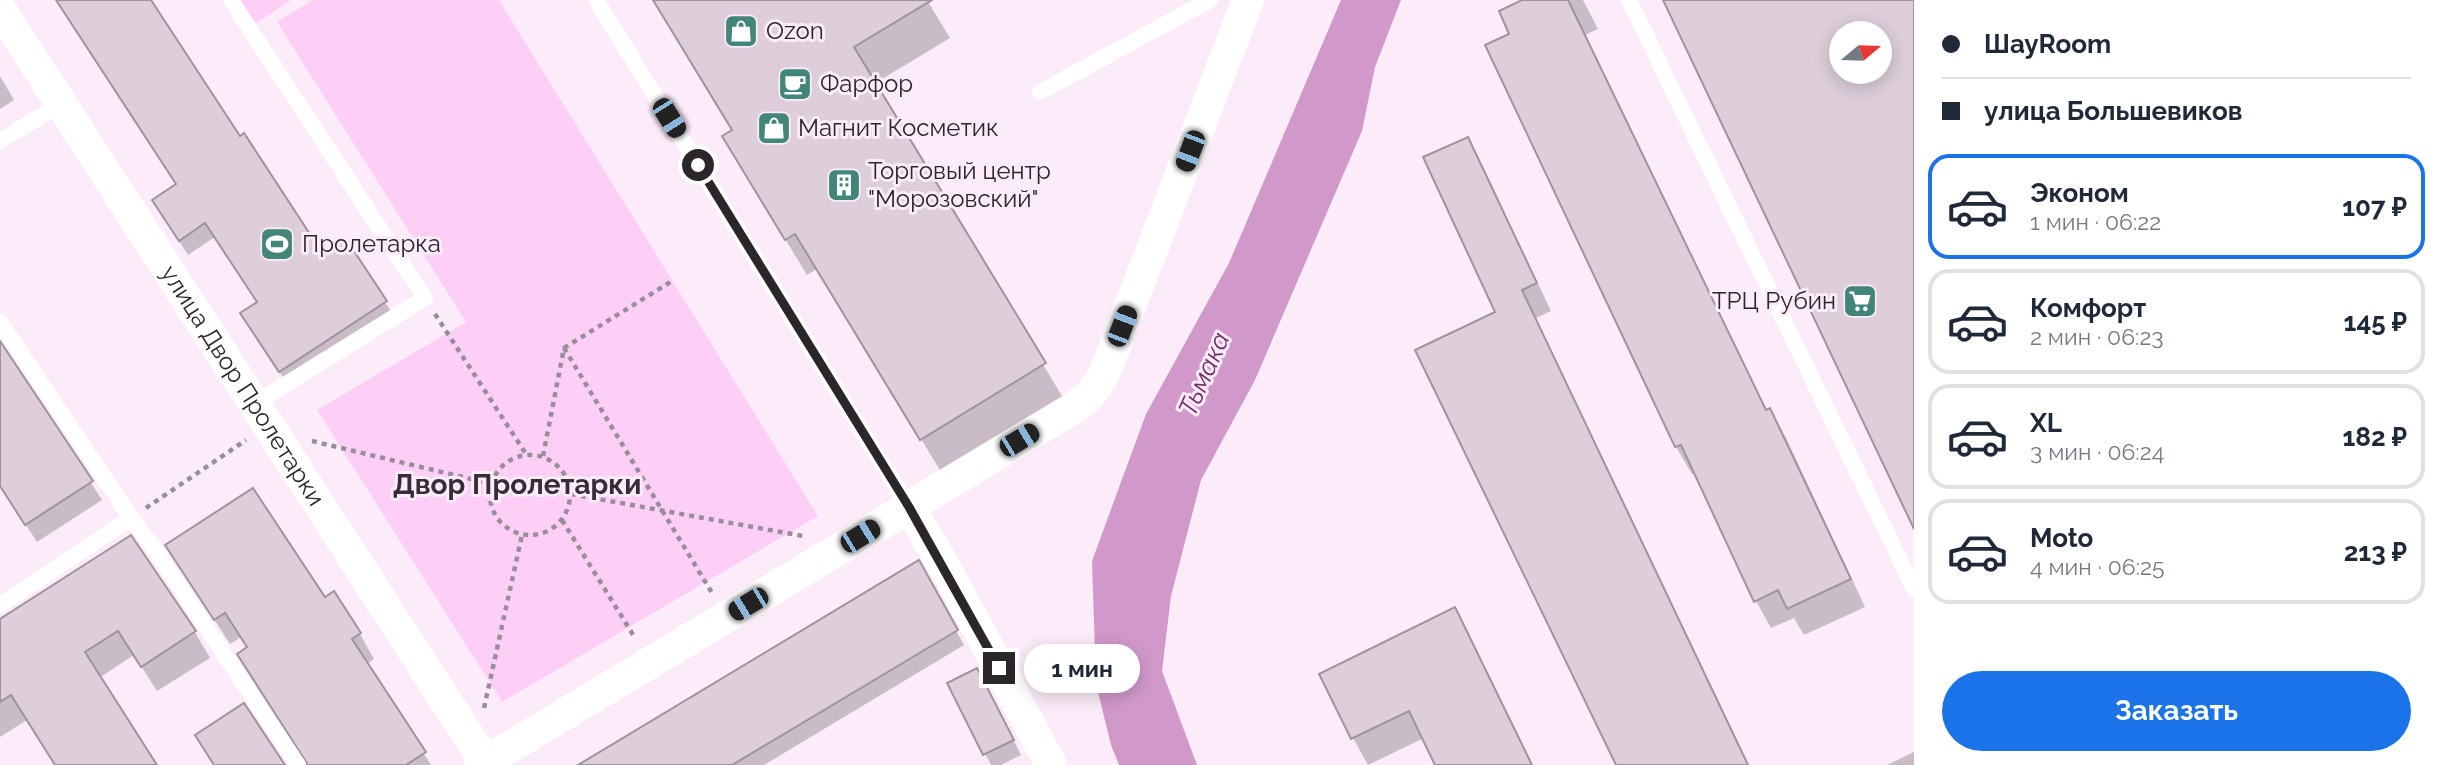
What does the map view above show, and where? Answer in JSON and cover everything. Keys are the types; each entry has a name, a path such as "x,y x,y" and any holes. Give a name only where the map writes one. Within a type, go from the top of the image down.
{"street":[{"path":"480,758 650,663 1079,405 1099,383 1248,0"},
{"name":"улица Двор Пролетарки","path":"0,9 480,758"},
{"path":"909,507 947,571 1051,765"}],"lane":[{"path":"231,0 425,298 254,404"},
{"path":"596,0 909,507"},
{"path":"1040,92 1210,0"},
{"path":"1629,0 1914,589"},
{"path":"0,141 61,104"},
{"path":"0,322 298,765"},
{"path":"0,605 131,518"}],"path":[{"path":"543,456 564,348 672,281"},
{"path":"425,298 527,454"},
{"path":"564,348 726,617"},
{"path":"131,518 247,440 272,431 492,484"},
{"path":"527,454 543,456 555,462 565,473 571,494 569,507 562,520 551,530 538,535 522,535 501,523 493,512 489,495 500,467 512,458 527,454"},
{"path":"571,494 811,538"},
{"path":"562,520 650,663"},
{"path":"480,758 522,535"}],"shaded area":[{"path":"234,0 291,0 252,26"},
{"path":"313,0 499,0 818,516 502,702 317,410 466,322 277,22"}],"water":[{"name":"Тьмака","path":"1341,0 1401,0 1375,67 1362,131 1255,380 1201,480 1171,596 1162,671 1197,765 1119,765 1111,745 1096,684 1092,561 1146,414 1229,263"}],"building":[{"path":"56,0 151,0 240,136 244,133 323,254 346,239 387,301 279,372 240,313 257,302 205,223 179,241 152,200 176,184"},
{"name":"Торговый центр \"Морозовский\"","path":"653,0 932,0 854,47 1046,363 920,440 795,234 785,240 722,136 732,130"},
{"path":"1522,0 1568,0 1766,410 1770,408 1851,579 1787,609 1778,590 1754,602 1681,445 1675,447 1485,45 1509,34 1499,11"},
{"name":"ТРЦ Рубин","path":"1663,0 1914,0 1914,529"},
{"path":"1468,137 1537,283 1522,290 1748,765 1616,765 1415,350 1495,312 1423,157"},
{"path":"0,341 93,481 25,525 0,486"},
{"path":"253,488 325,597 334,591 361,633 352,639 426,752 406,765 308,765 237,654 247,647 225,613 214,620 165,545"},
{"path":"131,535 196,631 141,667 118,631 85,652 157,765 55,765 11,695 0,702 0,619"},
{"path":"919,560 958,630 732,765 578,765"},
{"path":"1455,607 1532,765 1435,765 1409,711 1351,739 1319,674"},
{"path":"977,668 1014,740 983,755 947,683"},
{"path":"244,703 285,765 214,765 195,735"}],"place":[{"name":"Ozon","path":"741,31"},
{"name":"Фарфор","path":"795,84"},
{"name":"Магнит Косметик","path":"774,128"},
{"name":"Торговый центр \"Морозовский\"","path":"844,185"},
{"name":"Пролетарка","path":"277,244"},
{"name":"ТРЦ Рубин","path":"1860,301"}],"district":[{"name":"Двор Пролетарки","path":"517,484"}],"route":[{"path":"698,165 909,507 999,668"}]}
